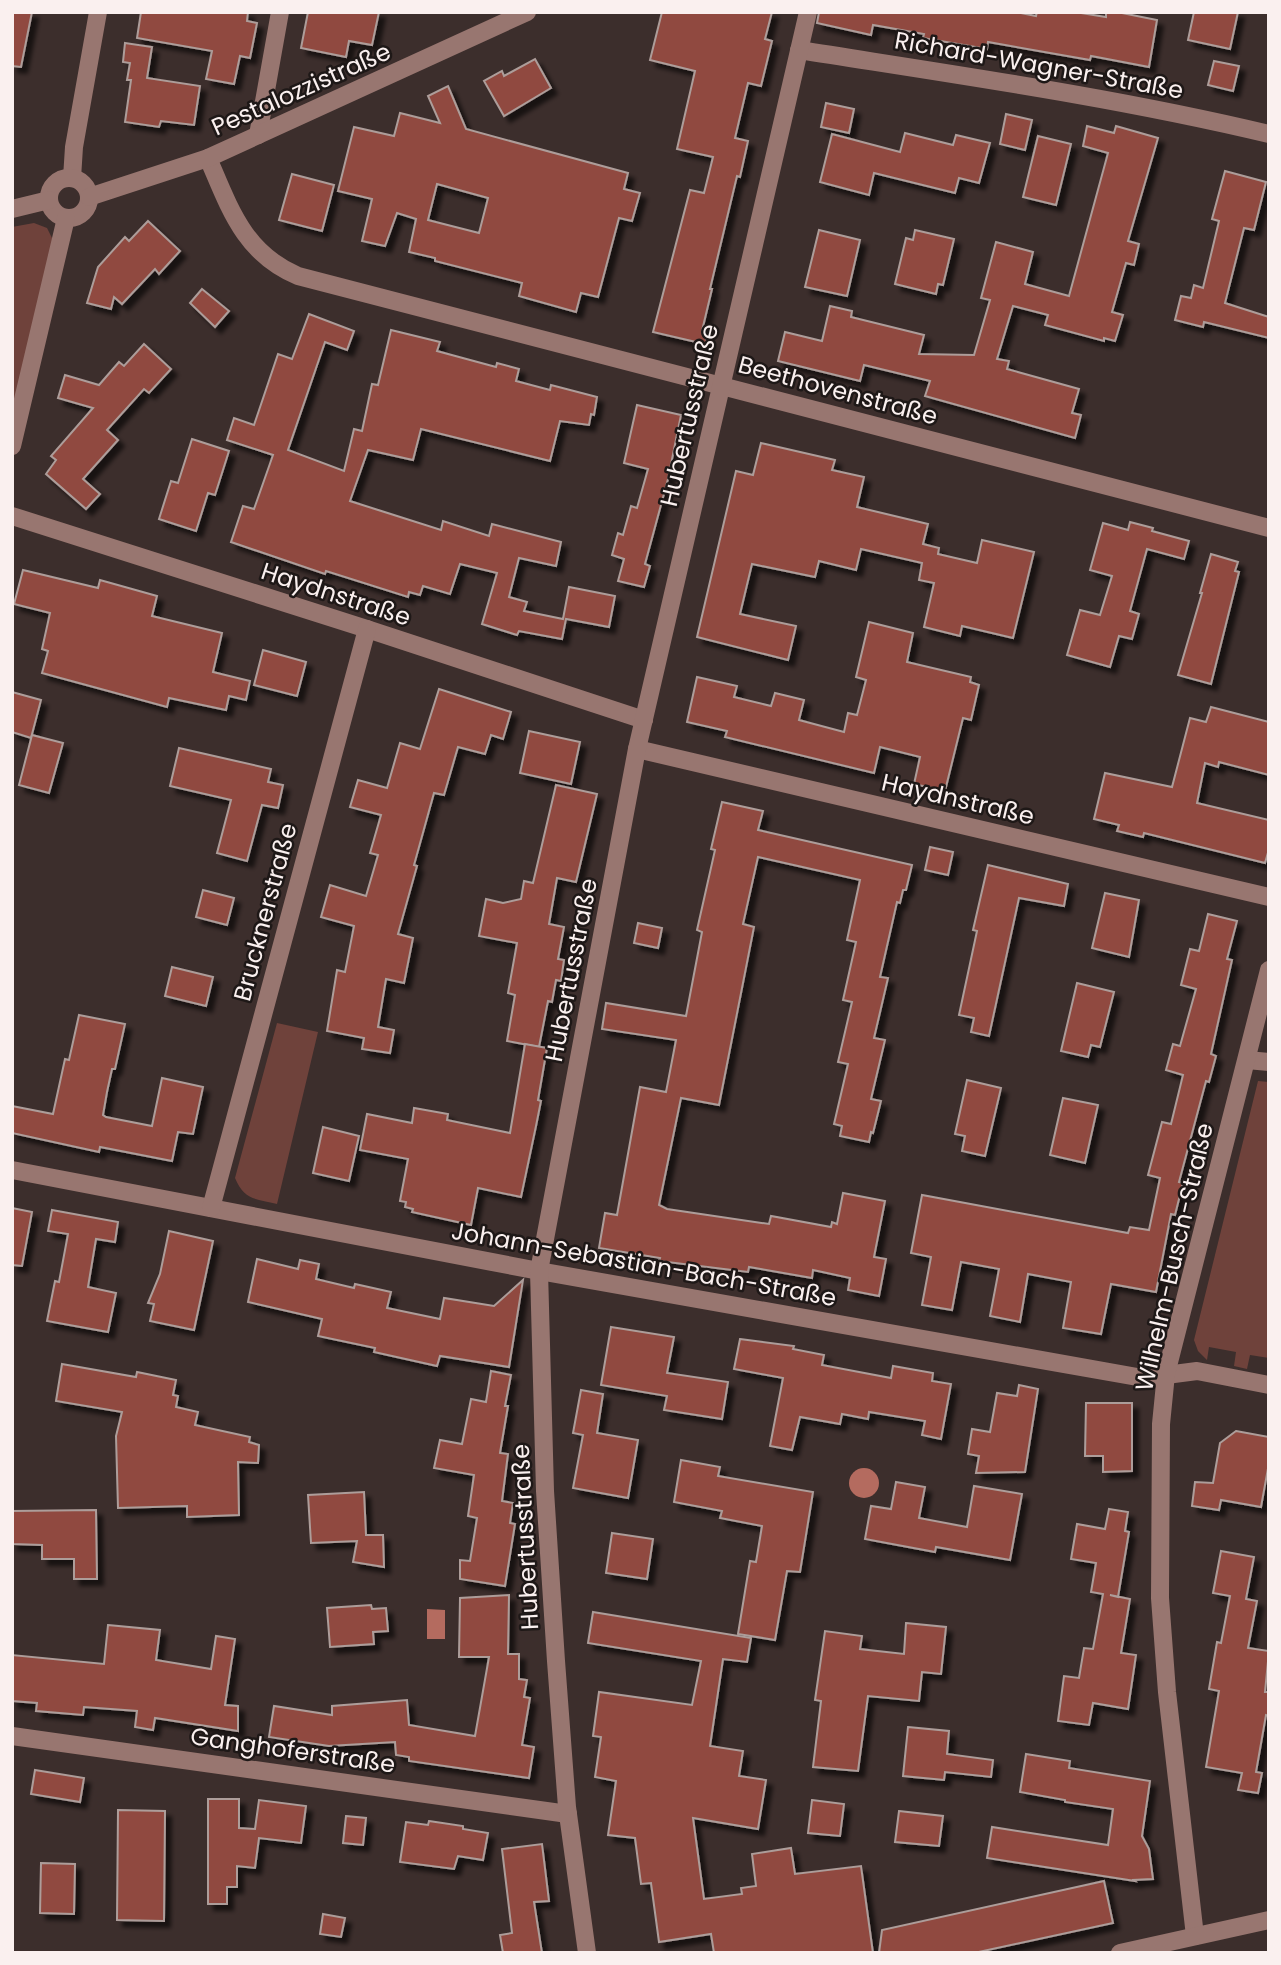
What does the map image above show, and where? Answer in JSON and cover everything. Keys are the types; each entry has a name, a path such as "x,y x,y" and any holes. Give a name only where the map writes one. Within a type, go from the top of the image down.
{"street":[{"path":"72,178 74,147 98,12"},
{"path":"258,135 281,12"},
{"name":"Pestalozzistraße","path":"89,197 208,158 527,12"},
{"name":"Hubertusstraße","path":"587,1953 568,1814 545,1491 539,1271 637,749 808,12"},
{"name":"Richard-Wagner-Straße","path":"799,50 1080,94 1169,110 1269,134"},
{"name":"Beethovenstraße","path":"208,158 240,228 264,256 291,273 1269,527"},
{"path":"72,178 81,181 87,188 89,197 86,208 78,216 66,218 52,209 49,200 51,188 60,179 72,178"},
{"path":"12,209 49,200"},
{"path":"12,446 66,218"},
{"name":"Haydnstraße","path":"12,516 644,720"},
{"name":"Brucknerstraße","path":"211,1208 367,629"},
{"name":"Haydnstraße","path":"637,749 1269,897"},
{"name":"Wilhelm-Busch-Straße","path":"1195,1936 1160,1598 1161,1424 1166,1374 1269,970"},
{"path":"1247,1060 1269,1062"},
{"name":"Johann-Sebastian-Bach-Straße","path":"12,1170 539,1271 1143,1378 1197,1371 1269,1385"},
{"name":"Ganghoferstraße","path":"12,1736 568,1814"},
{"path":"1120,1953 1269,1920"}],"shaded area":[{"path":"34,223 47,228 52,238 52,250 12,411 12,227"},
{"path":"277,1023 318,1032 277,1204 247,1195 235,1178"},
{"path":"1258,1081 1269,1082 1269,1358 1250,1355 1247,1369 1234,1366 1236,1352 1209,1347 1207,1360 1198,1351 1194,1340"},
{"path":"864,1468 874,1473 879,1483 874,1493 864,1498 854,1493 849,1483 854,1473"},
{"path":"427,1609 445,1610 445,1639 427,1639"}],"building":[{"path":"12,12 32,12 21,67 12,66"},
{"path":"141,12 248,12 247,21 257,23 250,58 240,56 234,84 206,79 212,51 137,38"},
{"path":"308,12 379,12 372,45 349,41 346,57 301,48"},
{"path":"662,12 772,12 765,39 772,41 761,86 748,83 735,138 748,141 710,289 702,331 709,345 653,332 690,190 704,193 713,157 677,149 695,71 650,60"},
{"path":"819,12 1016,12 1036,16 1037,12 1075,12 1106,17 1106,12 1117,12 1157,20 1149,67 1091,56 1090,60 988,42 987,49 923,38 924,34 873,25 871,35 817,23"},
{"path":"1194,12 1238,12 1230,49 1188,40"},
{"path":"125,43 152,47 147,78 200,86 194,125 161,121 159,127 125,122 131,80 127,80 130,63 123,62"},
{"path":"535,59 551,88 504,116 484,81 502,71 504,76"},
{"path":"1214,61 1239,66 1233,91 1208,85"},
{"path":"448,86 466,129 628,173 624,189 640,193 632,221 619,218 598,297 581,293 576,312 519,296 522,283 409,252 416,219 397,213 385,246 362,241 372,199 338,191 354,127 394,136 400,113 440,123 428,96","holes":["437,184 488,198 479,233 428,220"]},
{"path":"826,103 854,109 849,133 821,127"},
{"path":"1006,114 1032,120 1025,150 1000,144"},
{"path":"1087,126 1114,133 1116,126 1158,138 1128,241 1139,244 1134,265 1126,263 1112,312 1123,315 1115,341 1104,338 1104,341 1045,325 1048,315 1013,306 997,359 1009,361 1007,369 1079,389 1072,413 1081,415 1075,438 925,396 930,381 864,365 860,381 778,361 785,332 822,341 830,306 852,311 851,317 924,335 919,354 974,355 990,300 981,298 996,242 1033,252 1025,284 1069,296 1108,153 1083,146"},
{"path":"905,133 953,145 956,135 990,143 979,183 959,178 955,193 874,173 869,195 820,182 832,134 900,152"},
{"path":"1038,136 1071,144 1056,205 1023,197"},
{"path":"1225,171 1266,182 1254,230 1244,228 1225,303 1269,317 1269,338 1204,322 1203,327 1175,320 1181,296 1191,298 1194,285 1203,288 1219,221 1212,219"},
{"path":"292,174 334,185 322,231 279,220"},
{"path":"148,221 180,251 159,274 155,269 122,304 114,297 111,309 87,303 98,267 125,237 129,241"},
{"path":"819,230 860,240 847,296 805,287"},
{"path":"915,230 954,239 943,285 938,284 936,294 895,284 906,238 913,240"},
{"path":"202,289 229,311 215,327 190,303"},
{"path":"309,314 354,331 347,350 325,342 288,450 344,471 354,429 362,431 372,384 378,385 391,330 440,342 437,351 496,367 497,363 519,369 516,381 550,390 551,385 597,397 589,425 560,421 550,461 421,429 413,460 368,450 350,501 441,530 443,521 489,536 492,524 561,542 556,566 519,558 509,597 527,602 524,611 563,619 569,587 615,596 609,627 566,619 562,639 519,631 517,635 482,624 497,573 460,564 450,594 423,586 420,595 409,592 408,597 326,571 325,574 231,542 243,506 254,509 273,455 227,440 234,418 254,425 278,354 292,359"},
{"path":"144,344 171,369 149,393 144,389 107,430 118,440 83,479 100,494 86,509 46,474 56,460 51,456 93,408 58,398 65,375 99,385 119,362 124,366"},
{"path":"637,405 681,415 668,479 645,564 650,566 644,587 618,581 624,559 612,555 618,533 623,535 631,506 637,508 648,469 624,463"},
{"path":"192,439 229,451 215,495 208,493 196,531 159,519 171,481 178,483"},
{"path":"761,443 835,460 832,470 864,477 857,507 928,524 923,544 939,548 938,554 977,563 982,540 1034,552 1013,638 962,626 960,636 924,627 934,583 919,580 922,563 861,549 856,570 819,561 815,577 752,564 740,614 796,626 788,660 697,637 736,471 753,475"},
{"path":"1130,522 1189,541 1184,559 1147,549 1130,611 1139,614 1132,639 1119,636 1110,667 1067,655 1080,610 1100,615 1112,576 1090,570 1103,523 1128,530"},
{"path":"1211,554 1238,562 1235,571 1239,572 1211,684 1178,675"},
{"path":"23,570 98,588 100,580 157,596 152,616 222,633 213,672 250,681 246,700 229,696 226,710 169,698 167,707 42,673 48,651 42,649 50,613 14,604"},
{"path":"869,622 913,633 907,662 971,677 970,682 979,685 971,720 963,718 945,791 914,784 920,757 880,747 874,773 725,737 727,731 687,722 697,677 737,686 734,697 771,706 775,693 804,700 799,720 844,732 848,713 857,715 866,680 856,677"},
{"path":"263,650 306,662 297,696 254,685"},
{"path":"439,689 511,712 503,739 491,735 485,754 458,747 444,795 434,793 398,934 413,938 404,983 386,979 378,1027 394,1030 390,1053 362,1049 364,1038 327,1031 337,970 345,972 354,926 321,917 330,885 366,896 378,855 370,853 381,815 350,807 358,780 387,788 400,743 420,749"},
{"path":"12,692 41,700 31,738 12,732"},
{"path":"1211,707 1269,722 1269,775 1219,762 1218,767 1205,763 1197,803 1269,820 1269,849 1265,863 1144,833 1143,837 1117,831 1119,825 1094,819 1105,773 1172,787 1190,718 1206,722"},
{"path":"529,731 580,742 571,784 520,773"},
{"path":"32,735 63,743 49,793 19,785"},
{"path":"179,748 271,769 268,782 283,785 278,808 262,805 247,861 217,853 231,800 170,786"},
{"path":"556,785 597,794 576,882 557,878 549,924 564,927 558,959 564,960 561,981 556,980 552,1002 548,1001 539,1047 507,1041 515,995 508,993 517,943 479,936 486,899 503,903 521,899 524,881 533,883"},
{"path":"722,802 763,811 758,830 912,865 906,890 903,890 900,903 897,902 880,977 888,978 874,1038 885,1040 871,1099 881,1101 869,1142 840,1136 842,1126 834,1124 848,1064 838,1062 852,1002 843,1000 856,942 847,940 860,880 758,857 743,924 754,927 719,1105 681,1098 659,1205 667,1209 769,1224 771,1216 831,1227 832,1222 837,1224 843,1193 885,1201 874,1257 886,1259 879,1296 848,1290 850,1278 813,1270 812,1278 749,1267 748,1272 659,1261 660,1258 599,1248 605,1213 617,1215 640,1087 666,1092 676,1040 602,1029 606,1003 686,1016 702,932 697,930 715,850 711,849"},
{"path":"930,847 953,852 948,875 925,870"},
{"path":"988,865 1068,884 1064,906 1019,898 989,1036 971,1032 974,1018 959,1015 977,931 973,930"},
{"path":"203,890 234,898 227,925 196,917"},
{"path":"1105,893 1139,900 1129,957 1092,948"},
{"path":"1208,914 1237,921 1227,959 1232,960 1211,1054 1216,1056 1209,1082 1206,1081 1179,1182 1183,1183 1175,1215 1171,1214 1156,1292 1111,1284 1101,1334 1063,1328 1071,1282 1028,1274 1020,1322 990,1316 999,1269 961,1262 952,1310 922,1305 931,1257 911,1253 922,1195 1128,1233 1130,1227 1149,1230 1160,1178 1148,1175 1162,1122 1171,1124 1183,1075 1166,1070 1173,1044 1180,1046 1196,989 1181,985 1190,949 1199,951"},
{"path":"638,923 662,928 658,948 634,943"},
{"path":"172,967 213,977 206,1006 165,996"},
{"path":"1077,983 1114,992 1100,1047 1091,1045 1088,1057 1061,1051"},
{"path":"79,1015 125,1024 107,1092 103,1115 106,1117 152,1126 162,1078 203,1087 193,1134 178,1132 172,1161 100,1147 99,1152 12,1133 12,1106 53,1114 65,1059 69,1060"},
{"path":"525,1044 547,1048 538,1100 541,1101 521,1197 478,1188 471,1225 412,1212 413,1209 405,1207 406,1202 400,1201 408,1159 360,1150 367,1114 412,1123 414,1108 448,1114 447,1120 510,1133"},
{"path":"967,1080 1001,1088 985,1156 962,1151 965,1136 955,1134"},
{"path":"1063,1098 1098,1105 1085,1163 1050,1155"},
{"path":"323,1127 359,1136 349,1181 313,1173"},
{"path":"12,1208 32,1212 22,1266 12,1265"},
{"path":"52,1210 118,1222 115,1242 96,1239 88,1287 116,1293 108,1332 47,1321 55,1281 59,1282 68,1234 48,1231"},
{"path":"169,1231 213,1241 194,1330 150,1321 154,1304 148,1303 160,1274"},
{"path":"257,1259 298,1269 300,1260 319,1264 316,1279 354,1288 355,1284 391,1292 387,1308 440,1319 444,1298 494,1306 523,1280 509,1367 440,1356 437,1366 374,1352 375,1348 318,1336 322,1319 248,1302"},
{"path":"611,1327 674,1337 667,1373 728,1382 722,1419 664,1410 667,1396 601,1385"},
{"path":"740,1339 794,1346 793,1349 824,1355 822,1365 891,1378 893,1366 933,1373 932,1381 951,1384 941,1439 922,1435 925,1421 869,1412 868,1419 842,1414 840,1424 800,1417 792,1450 770,1446 783,1378 734,1369"},
{"path":"62,1364 136,1377 137,1372 176,1380 173,1395 178,1396 176,1407 198,1412 195,1425 250,1437 249,1442 259,1445 258,1463 238,1462 239,1515 187,1517 187,1506 118,1508 116,1436 122,1412 56,1401"},
{"path":"491,1371 511,1375 500,1453 508,1454 502,1501 513,1503 510,1523 515,1524 505,1586 460,1579 460,1560 470,1561 477,1518 468,1516 474,1475 434,1468 440,1440 462,1444 471,1399 486,1402"},
{"path":"1019,1385 1038,1389 1025,1472 976,1473 979,1456 968,1454 972,1429 990,1432 997,1393 1017,1396"},
{"path":"581,1390 603,1394 597,1433 638,1440 628,1498 573,1488 583,1435 573,1433"},
{"path":"1086,1403 1132,1403 1132,1471 1103,1472 1103,1456 1085,1456"},
{"path":"1236,1431 1269,1437 1269,1463 1261,1507 1221,1500 1219,1510 1192,1506 1195,1482 1213,1483 1220,1443"},
{"path":"681,1460 720,1467 718,1476 813,1492 800,1572 787,1571 775,1640 738,1634 750,1561 756,1562 762,1526 720,1518 722,1511 674,1502"},
{"path":"896,1482 925,1487 919,1518 967,1527 974,1486 1022,1494 1010,1560 936,1547 935,1552 865,1539 871,1506 891,1509"},
{"path":"364,1492 366,1535 383,1535 384,1567 353,1562 357,1541 311,1543 308,1495"},
{"path":"1109,1509 1128,1512 1125,1531 1129,1532 1118,1597 1130,1599 1121,1653 1136,1655 1128,1709 1093,1703 1089,1725 1058,1721 1064,1676 1079,1678 1084,1648 1093,1649 1103,1594 1091,1592 1096,1563 1071,1559 1077,1524 1105,1529"},
{"path":"96,1510 97,1579 74,1579 74,1559 42,1559 42,1545 12,1544 12,1511"},
{"path":"612,1533 653,1539 647,1579 606,1573"},
{"path":"1221,1551 1254,1557 1246,1599 1257,1601 1248,1648 1269,1651 1265,1692 1269,1692 1269,1716 1266,1715 1256,1772 1262,1773 1258,1793 1238,1790 1242,1773 1206,1767 1219,1691 1209,1689 1217,1642 1221,1643 1230,1596 1213,1593"},
{"path":"509,1595 508,1654 519,1654 519,1679 527,1680 524,1697 530,1698 522,1745 534,1747 529,1778 409,1761 409,1757 396,1755 395,1742 329,1746 269,1737 274,1706 332,1715 332,1706 407,1700 409,1725 475,1736 489,1657 459,1657 460,1598"},
{"path":"371,1605 372,1609 386,1608 388,1631 373,1632 374,1644 330,1647 327,1608"},
{"path":"593,1612 751,1638 747,1662 723,1659 710,1746 743,1751 739,1776 766,1780 758,1829 693,1818 704,1899 742,1894 741,1888 756,1886 752,1854 791,1848 795,1874 861,1866 873,1953 714,1953 711,1934 659,1942 651,1883 641,1884 635,1838 608,1835 616,1781 595,1777 601,1737 593,1736 599,1692 692,1705 701,1661 588,1643"},
{"path":"906,1623 946,1627 941,1674 922,1672 919,1701 868,1696 858,1771 813,1767 821,1701 815,1700 825,1631 862,1636 860,1649 904,1654"},
{"path":"108,1625 160,1630 156,1660 211,1669 216,1636 235,1639 225,1705 238,1706 238,1731 155,1718 153,1730 135,1727 137,1711 84,1707 83,1715 36,1711 37,1703 12,1701 12,1655 104,1664"},
{"path":"908,1727 949,1731 947,1754 993,1760 991,1777 945,1772 944,1780 903,1776"},
{"path":"1026,1754 1070,1761 1069,1768 1150,1781 1142,1836 1149,1849 1153,1879 1135,1881 987,1858 992,1827 1108,1845 1113,1809 1020,1792"},
{"path":"35,1770 84,1778 80,1802 31,1794"},
{"path":"208,1799 239,1799 239,1828 255,1829 259,1800 306,1806 301,1843 259,1838 255,1868 237,1866 237,1887 227,1887 227,1904 208,1904"},
{"path":"812,1800 844,1804 840,1836 808,1833"},
{"path":"118,1810 165,1811 164,1921 117,1920"},
{"path":"899,1811 943,1816 939,1846 895,1842"},
{"path":"346,1816 366,1818 363,1845 343,1843"},
{"path":"429,1821 488,1833 483,1860 458,1856 454,1869 400,1862 406,1822 428,1825"},
{"path":"542,1844 549,1901 534,1902 542,1953 503,1953 500,1935 512,1933 502,1849"},
{"path":"41,1863 75,1864 74,1914 40,1913"},
{"path":"1104,1881 1113,1923 974,1953 879,1953 882,1930"},
{"path":"323,1914 345,1918 341,1937 320,1934"}]}
